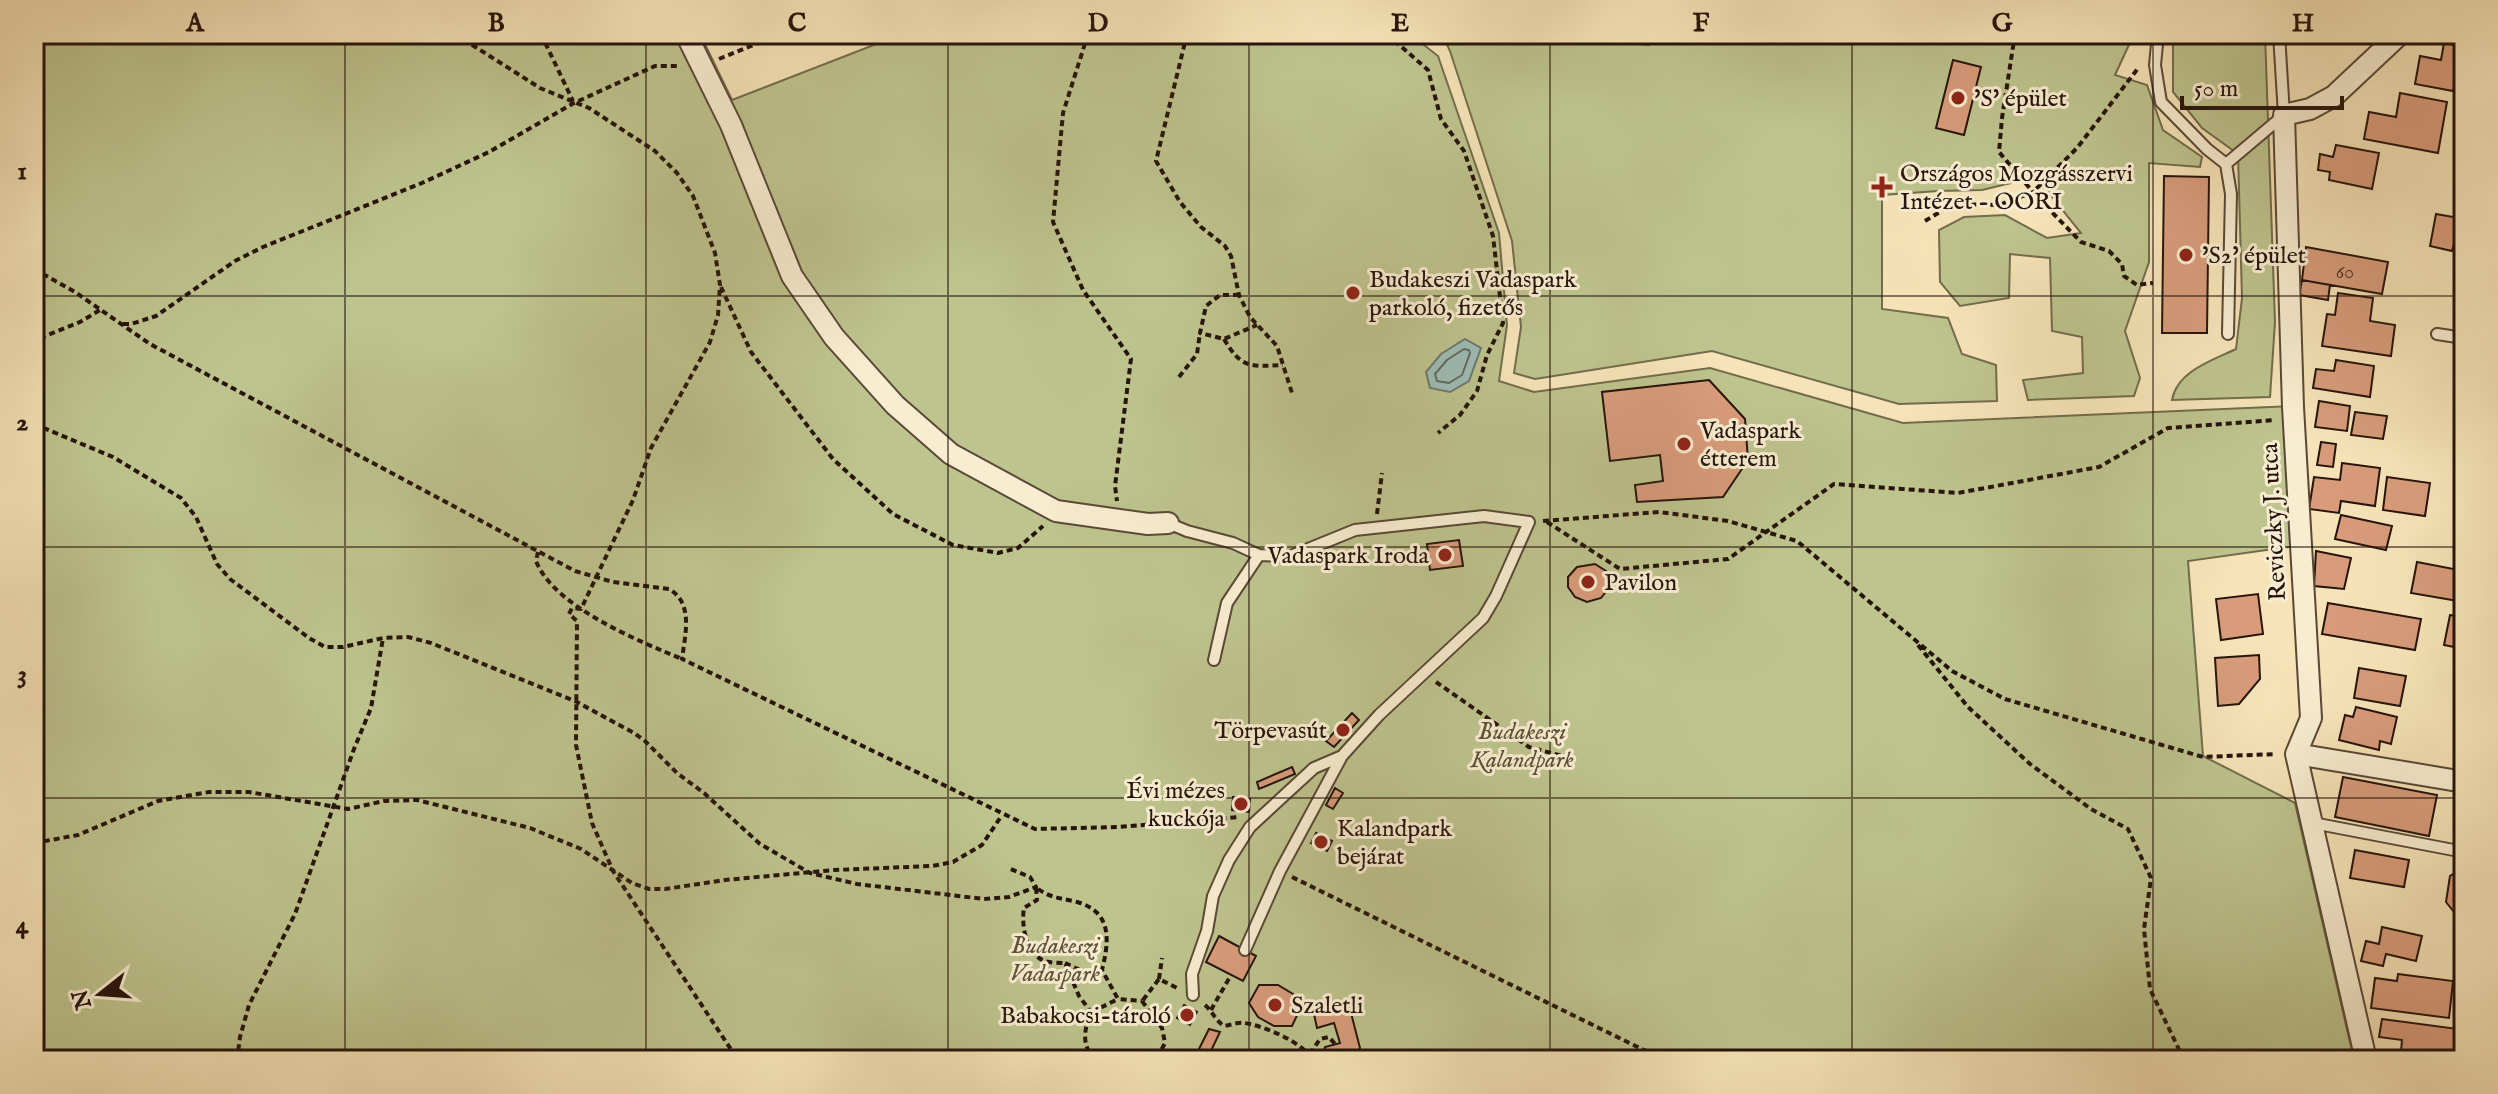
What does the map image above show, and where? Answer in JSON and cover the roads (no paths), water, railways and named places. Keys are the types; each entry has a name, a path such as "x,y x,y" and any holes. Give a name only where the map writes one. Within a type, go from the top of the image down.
{"street":[{"path":"686,34 731,125 792,276 834,337 895,405 951,454 1056,511 1120,521 1168,523"},
{"path":"2284,115 2310,109 2334,96 2400,34"},
{"name":"Reviczky J. utca","path":"2284,115 2293,419 2311,718 2296,754"},
{"path":"2366,1060 2296,754 2464,782"}],"lane":[{"path":"2226,164 2284,115 2279,34"},
{"path":"2158,38 2155,65 2161,102 2226,164 2231,194 2228,334"},
{"path":"2437,334 2464,338"},
{"path":"1168,523 1233,543 1259,555 1291,556 1355,530 1484,516 1529,522 1483,618 1379,715 1342,756 1280,871 1245,950"},
{"path":"1214,660 1227,603 1259,555"},
{"path":"1193,995 1192,974 1207,931 1213,896 1229,860 1250,827 1314,768 1342,756"},
{"path":"2311,823 2464,852"}],"water":[{"path":"1465,339 1481,348 1469,381 1450,392 1430,388 1426,372 1441,354"}],"place":[{"name":"'S' épület","path":"1958,98"},
{"name":"Országos Mozgásszervi Intézet - OORI","path":"1882,187"},
{"name":"'S2' épület","path":"2186,255"},
{"name":"Budakeszi Vadaspark parkoló, fizetős","path":"1353,293"},
{"name":"Vadaspark étterem","path":"1684,444"},
{"name":"Vadaspark Iroda","path":"1445,555"},
{"name":"Pavilon","path":"1588,582"},
{"name":"Törpevasút","path":"1343,730"},
{"name":"Évi mézes kuckója","path":"1241,804"},
{"name":"Kalandpark bejárat","path":"1321,842"},
{"name":"Szaletli","path":"1275,1005"},
{"name":"Babakocsi-tároló","path":"1187,1015"}],"park label":[{"name":"Budakeszi Kalandpark","path":"1522,745"},
{"name":"Budakeszi Vadaspark","path":"1055,959"}]}
